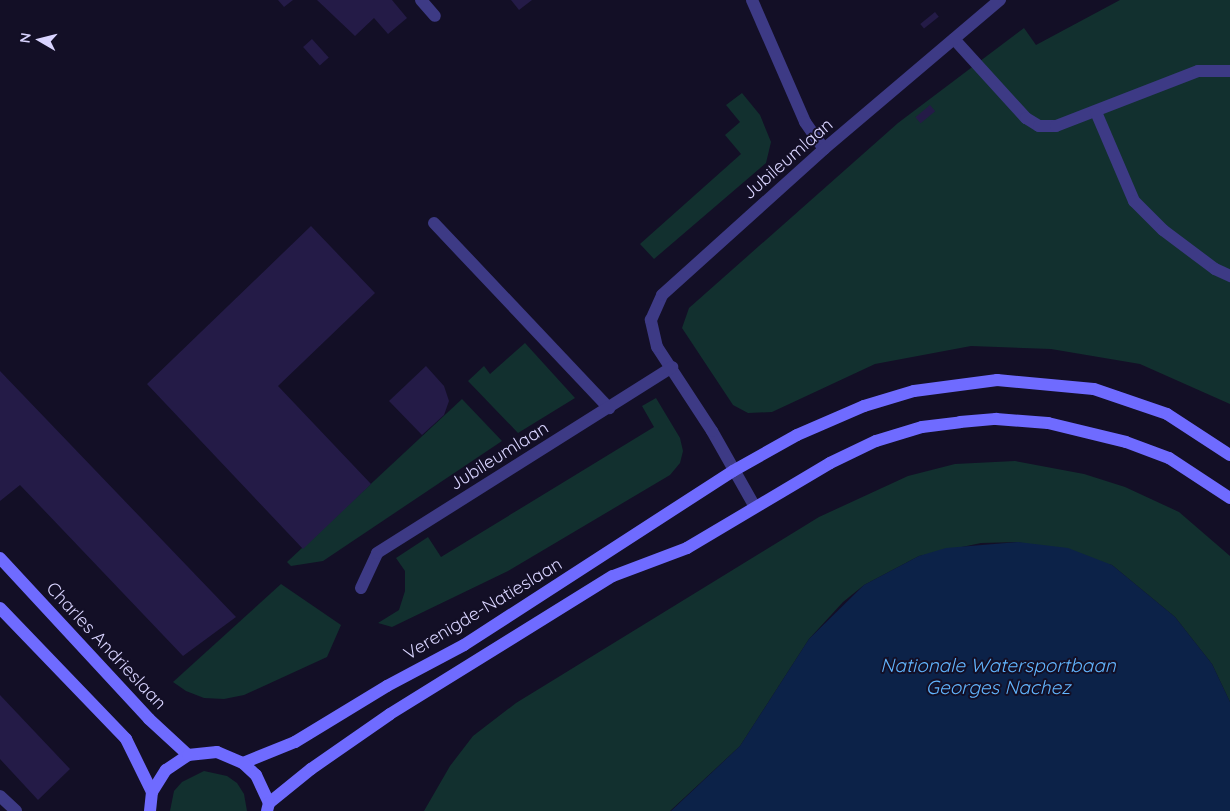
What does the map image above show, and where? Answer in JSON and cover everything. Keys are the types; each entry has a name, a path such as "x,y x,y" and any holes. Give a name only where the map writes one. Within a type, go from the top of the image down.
{"street":[{"path":"421,0 435,16"},
{"path":"752,0 805,122 824,149"},
{"name":"Jubileumlaan","path":"733,471 672,367 657,347 652,320 662,295 824,149 1000,0"},
{"path":"954,39 1026,118 1039,126 1056,126 1198,71 1230,71"},
{"path":"1096,112 1134,201 1163,230 1215,270 1230,276"},
{"path":"434,223 609,408"},
{"name":"Jubileumlaan","path":"361,588 377,553 672,367"},
{"name":"Verenigde-Natieslaan","path":"243,763 296,742 387,686 464,645 733,471 797,434 864,406 914,391 997,380 1094,390 1168,414 1230,455"},
{"path":"150,811 152,792 166,770 188,755 217,752 243,763 256,775 268,807 311,769 390,714 613,576 687,548 830,463 876,441 922,427 996,420 1048,423 1126,442 1169,458 1230,498"},
{"path":"733,471 755,508"},
{"name":"Charles Andrieslaan","path":"0,558 149,719 188,755"},
{"path":"0,608 126,739 152,792"},
{"path":"0,796 16,811"}],"green space":[{"path":"1120,0 1230,0 1230,404 1140,364 1051,349 971,346 875,364 772,412 748,413 733,405 682,328 689,308 898,123 1024,28 1036,45"},
{"path":"742,93 760,115 771,142 766,163 654,259 640,244 741,154 725,135 740,122 726,105"},
{"path":"525,343 575,398 518,433 468,381 484,366 490,374"},
{"path":"656,398 680,438 683,451 680,463 670,475 508,571 392,627 378,623 399,610 405,591 405,571 396,558 428,537 441,557 654,427 642,406"},
{"path":"462,399 502,441 323,561 291,566 287,562"},
{"path":"1015,461 1084,474 1125,487 1179,512 1230,556 1230,702 1212,664 1175,617 1112,565 1018,542 981,543 919,556 864,585 843,602 809,639 740,746 670,811 424,811 450,766 473,736 516,703 819,517 908,476 955,464"},
{"path":"281,584 341,625 327,657 244,695 224,699 204,698 186,691 173,682"},
{"path":"204,771 227,776 237,783 244,794 247,811 170,811 174,791 182,782"}],"water":[{"name":"Nationale Watersportbaan Georges Nachez","path":"1018,542 1068,548 1112,565 1175,617 1212,664 1230,702 1230,811 671,811 740,746 809,639 864,585 919,556 946,548"}],"building":[{"path":"278,0 293,0 284,7"},
{"path":"317,0 392,0 407,18 388,34 374,18 355,36"},
{"path":"511,0 532,0 519,10"},
{"path":"935,12 939,17 924,29 920,24"},
{"path":"312,39 329,58 320,66 303,47"},
{"path":"930,105 935,111 921,123 915,117"},
{"path":"311,226 375,293 278,386 371,484 303,549 147,384"},
{"path":"426,366 444,386 449,401 444,415 422,435 389,401"},
{"path":"0,371 236,617 183,656 20,485 0,501"},
{"path":"0,695 70,769 38,800 0,759"}]}
